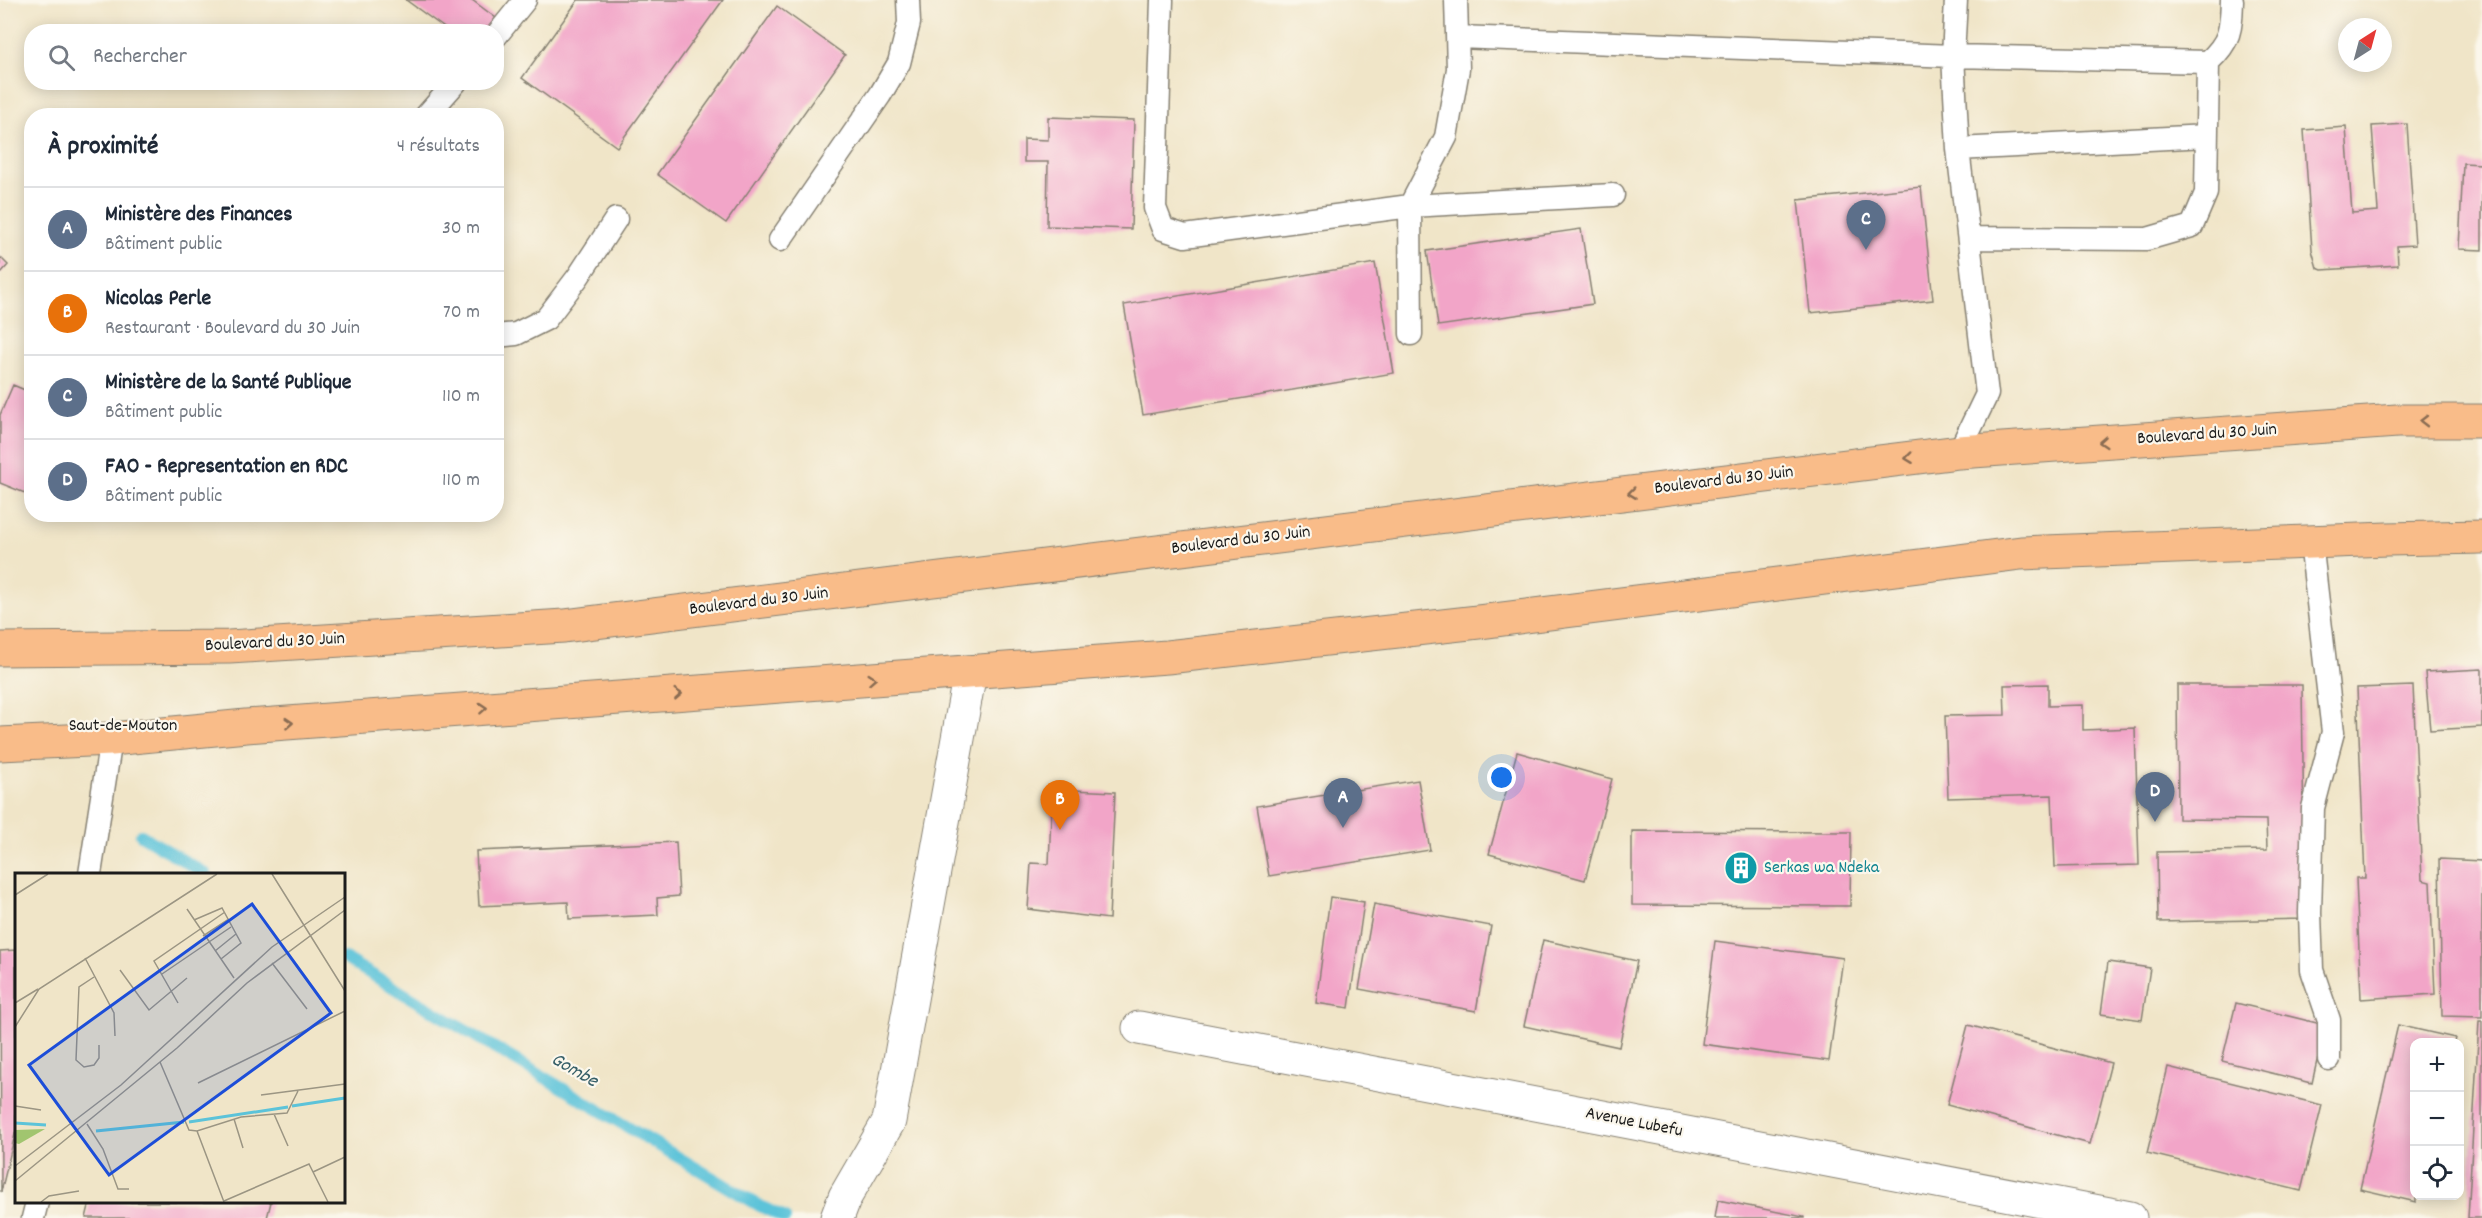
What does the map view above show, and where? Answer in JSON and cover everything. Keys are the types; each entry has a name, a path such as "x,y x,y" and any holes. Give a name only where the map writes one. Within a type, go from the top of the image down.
{"main road":[{"name":"Boulevard du 30 Juin","path":"0,649 229,647 564,626 1959,452 2397,421 2482,421"},
{"path":"0,744 111,739 246,726 1167,657 1487,621 2020,554 2482,537"},
{"path":"0,659 229,647"},
{"name":"Saut-de-Mouton","path":"0,727 246,726"}],"street":[{"path":"841,1208 889,1121 970,672"},
{"name":"Avenue Lubefu","path":"1139,1028 2130,1218"}],"lane":[{"path":"504,26 525,0"},
{"path":"780,240 880,95 899,63 909,24 908,0"},
{"path":"1162,0 1155,208 1163,229 1185,236 1410,206 1613,195"},
{"path":"1411,334 1410,206 1446,137 1458,69 1456,0"},
{"path":"1956,0 1953,56 1958,149 1987,394 1959,452"},
{"path":"1458,37 1953,56 2208,62 2222,49 2230,32 2232,0"},
{"path":"1969,238 2147,239 2192,226 2206,193 2208,62"},
{"path":"433,108 449,90"},
{"path":"1958,149 2206,136"},
{"path":"504,335 516,334 546,319 578,277 616,219"},
{"path":"2311,542 2333,732 2313,808 2310,913 2312,970 2329,1020 2329,1059"},
{"path":"90,873 111,739"},
{"path":"33,1218 37,1203"}],"building":[{"path":"406,0 472,0 496,18 492,24 439,24"},
{"path":"578,0 723,0 617,147 522,78"},
{"path":"777,6 845,55 726,223 657,174"},
{"path":"1048,117 1134,120 1131,229 1047,226 1048,162 1024,162 1024,139 1048,140"},
{"path":"2407,124 2415,245 2397,246 2398,265 2322,270 2317,268 2312,250 2304,130 2346,127 2352,213 2378,211 2372,126"},
{"path":"2463,163 2482,164 2482,250 2459,249"},
{"path":"1921,187 1933,300 1810,313 1798,200"},
{"path":"1581,229 1593,304 1438,326 1427,251"},
{"path":"0,257 8,265 0,274"},
{"path":"1375,263 1394,373 1143,415 1124,305"},
{"path":"13,385 24,390 24,493 0,483 0,415"},
{"path":"2482,669 2482,727 2430,730 2425,672"},
{"path":"2048,684 2048,706 2083,705 2083,730 2135,728 2139,865 2055,867 2052,795 1948,798 1945,716 2005,715 2004,685"},
{"path":"2177,685 2302,685 2305,919 2158,922 2157,852 2267,850 2266,820 2178,819"},
{"path":"2413,686 2422,880 2430,882 2435,994 2361,999 2356,878 2365,878 2357,688"},
{"path":"1517,752 1612,779 1585,880 1489,854"},
{"path":"1418,780 1430,850 1269,876 1257,806"},
{"path":"1052,789 1115,792 1109,919 1028,909 1031,863 1049,864"},
{"name":"Serkas wa Ndeka","path":"1632,831 1851,832 1850,906 1632,905"},
{"path":"676,842 679,896 657,898 658,915 569,919 568,902 479,906 476,851"},
{"path":"2439,859 2482,861 2482,1017 2442,1016"},
{"path":"1330,897 1364,902 1349,1008 1316,1003"},
{"path":"1374,904 1491,926 1476,1011 1359,989"},
{"path":"1543,940 1637,961 1619,1047 1524,1026"},
{"path":"1715,941 1843,958 1829,1061 1702,1044"},
{"path":"15,950 15,1134 1,1192 0,951"},
{"path":"2108,962 2150,968 2142,1020 2101,1014"},
{"path":"2236,1003 2325,1025 2312,1083 2222,1061"},
{"path":"2479,1021 2482,1021 2482,1218 2468,1218"},
{"path":"1968,1025 2111,1063 2090,1144 1947,1105"},
{"path":"2398,1025 2455,1038 2410,1038 2410,1200 2416,1200 2416,1202 2360,1189"},
{"path":"2168,1067 2322,1105 2301,1191 2147,1153"},
{"path":"1718,1200 1804,1217 1804,1218 1715,1218"},
{"path":"90,1203 271,1203 267,1218 86,1218"}],"waterway":[{"name":"Gombe","path":"141,835 204,873"},
{"name":"Gombe","path":"345,959 760,1206 785,1218"}],"place":[{"name":"Ministère de la Santé Publique","path":"1866,250"},
{"name":"FAO - Representation en RDC","path":"2155,822"},
{"name":"Ministère des Finances","path":"1343,828"},
{"name":"Nicolas Perle","path":"1060,830"},
{"name":"Serkas wa Ndeka","path":"1741,868"}]}
